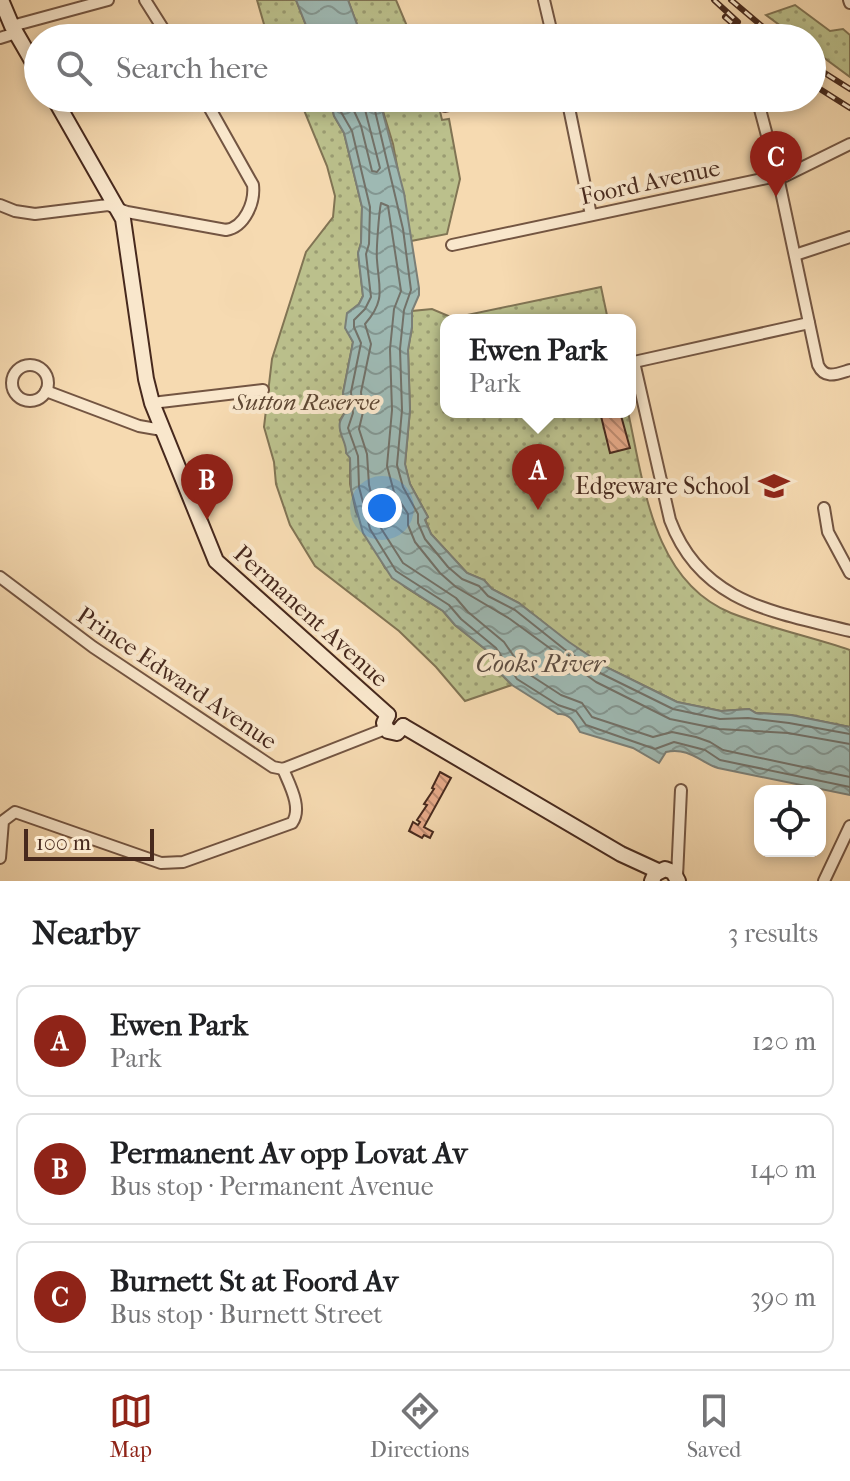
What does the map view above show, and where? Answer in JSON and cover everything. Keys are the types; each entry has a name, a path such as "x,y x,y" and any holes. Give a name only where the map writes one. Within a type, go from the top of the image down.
{"main road":[{"path":"1,0 24,47"},
{"name":"Permanent Avenue","path":"62,112 119,209 126,229 143,360 152,403 216,561 387,722 393,713 401,716 403,726 664,877"}],"street":[{"path":"33,24 108,0"},
{"path":"145,0 160,24"},
{"path":"544,0 550,24"},
{"path":"0,38 24,27"},
{"path":"0,205 35,214 108,205 226,230 235,229 241,224 254,197 253,185 212,112"},
{"path":"570,112 591,215"},
{"path":"761,112 778,177 818,365 823,373 833,375 850,370"},
{"name":"Foord Avenue","path":"452,245 785,176 850,144"},
{"path":"795,255 850,237"},
{"path":"636,362 809,323"},
{"path":"636,371 670,520 682,544 701,570 748,604 850,631"},
{"path":"152,403 263,390"},
{"path":"46,391 139,426 162,430"},
{"path":"824,508 828,532 850,573"},
{"name":"Prince Edward Avenue","path":"0,577 93,647 263,763 283,769 387,722"},
{"path":"0,858 3,821 11,814 20,812 161,863 172,864 292,823 297,818 296,807 283,769"},
{"path":"664,877 677,838 681,790"},
{"path":"824,881 850,826"}],"green space":[{"path":"257,0 296,0 305,24 264,24"},
{"path":"348,0 396,0 406,24 357,24"},
{"path":"795,5 821,24 778,24 766,15"},
{"path":"826,28 830,31 843,29 850,35 850,77 826,59"},
{"name":"Sutton Reserve","path":"305,112 333,112 344,133 362,207 358,253 363,296 351,311 350,336 353,342 343,393 345,412 340,420 350,458 350,484 356,512 385,568 405,587 443,611 455,625 490,653 502,675 512,685 465,701 399,631 315,566 290,525 276,484 274,462 264,427 272,359 306,252 333,217 335,196 327,166"},
{"path":"383,112 440,112 442,120 449,119 460,179 447,234 411,241 393,144"},
{"path":"601,287 607,314 472,314"},
{"path":"432,309 444,314 440,314 440,418 629,418 656,527 668,554 684,578 705,598 731,613 850,650 850,727 791,715 756,713 749,709 721,711 677,702 606,667 569,643 519,603 492,589 484,580 467,573 431,534 425,519 428,517 410,484 405,465 410,410 408,350 412,311"}],"water":[{"path":"296,0 348,0 357,24 305,24"},
{"name":"Cooks River","path":"333,112 383,112 404,193 419,288 412,311 408,350 410,410 405,464 410,484 428,517 425,520 431,534 467,573 484,580 492,589 519,603 606,667 677,702 721,711 749,709 756,713 791,715 850,727 850,795 826,790 826,785 801,785 718,768 682,752 666,752 659,763 633,748 580,732 569,717 558,714 512,685 502,675 490,653 455,625 443,611 392,578 363,533 351,489 350,458 340,430 345,412 343,393 353,342 345,328 347,313 359,304 363,296 358,253 362,207 344,133"}],"building":[{"path":"601,418 622,418 630,448 610,453"},
{"path":"440,772 451,778 424,827 433,832 430,838 424,835 422,838 409,831 413,822 418,825 420,822 417,820 427,805 424,804"}],"railway":[{"path":"714,0 738,22"},
{"path":"731,0 759,24"},
{"path":"725,17 733,24"},
{"path":"826,74 850,89"},
{"path":"826,93 850,108"}],"place":[{"name":"Burnett St at Foord Av","path":"776,197"},
{"name":"Edgeware School","path":"774,486"},
{"name":"Ewen Park","path":"538,510"},
{"name":"Permanent Av opp Lovat Av","path":"207,520"}]}
